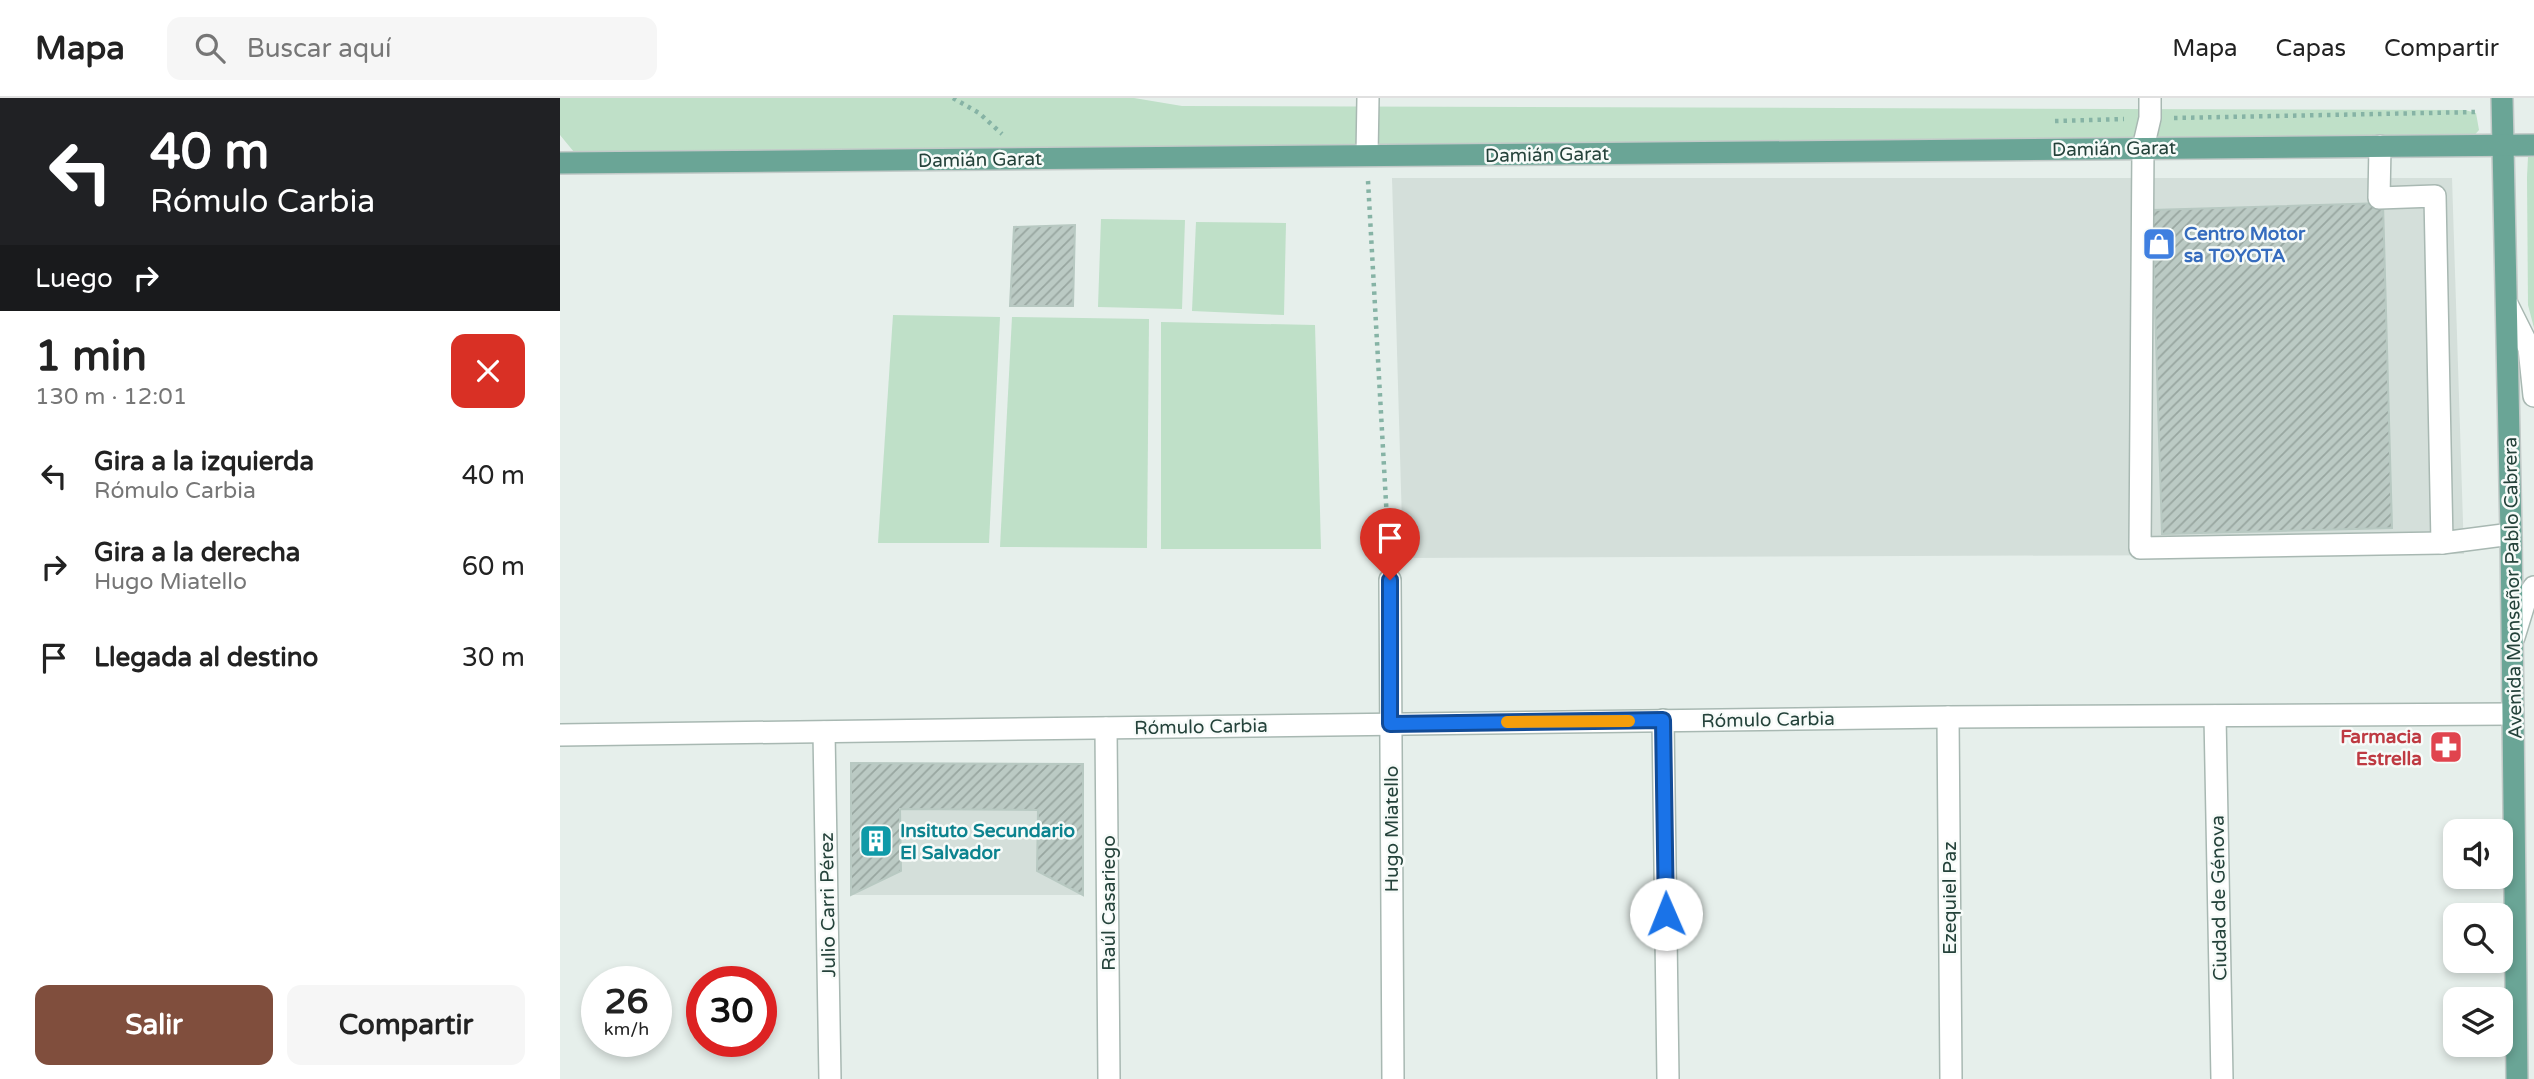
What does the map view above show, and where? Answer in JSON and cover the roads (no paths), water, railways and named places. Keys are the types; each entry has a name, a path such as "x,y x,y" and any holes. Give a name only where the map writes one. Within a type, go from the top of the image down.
{"main road":[{"name":"Avenida Monseñor Pablo Cabrera","path":"2502,98 2513,641 2517,1079"},
{"name":"Damián Garat","path":"560,163 2534,145"}],"street":[{"path":"1367,155 1368,98"},
{"path":"2150,98 2150,118 2143,148 2140,548 2442,543 2511,534"},
{"path":"2380,146 2379,198 2435,197 2442,543"},
{"path":"2507,304 2529,348 2534,396"},
{"name":"Hugo Miatello","path":"1390,580 1393,1079"},
{"path":"2513,641 2525,601 2534,587"},
{"name":"Rómulo Carbia","path":"560,735 1948,717 2513,715"},
{"name":"Ciudad de Génova","path":"2214,716 2222,1079"},
{"name":"Ezequiel Paz","path":"1948,717 1951,1079"},
{"path":"1663,720 1668,1079"},
{"name":"Raúl Casariego","path":"1107,727 1109,1079"},
{"name":"Julio Carri Pérez","path":"824,732 830,1079"}],"place":[{"name":"Centro Motor sa TOYOTA","path":"2159,244"},
{"name":"Farmacia Estrella","path":"2446,747"},
{"name":"Insituto Secundario El Salvador","path":"876,841"}]}
